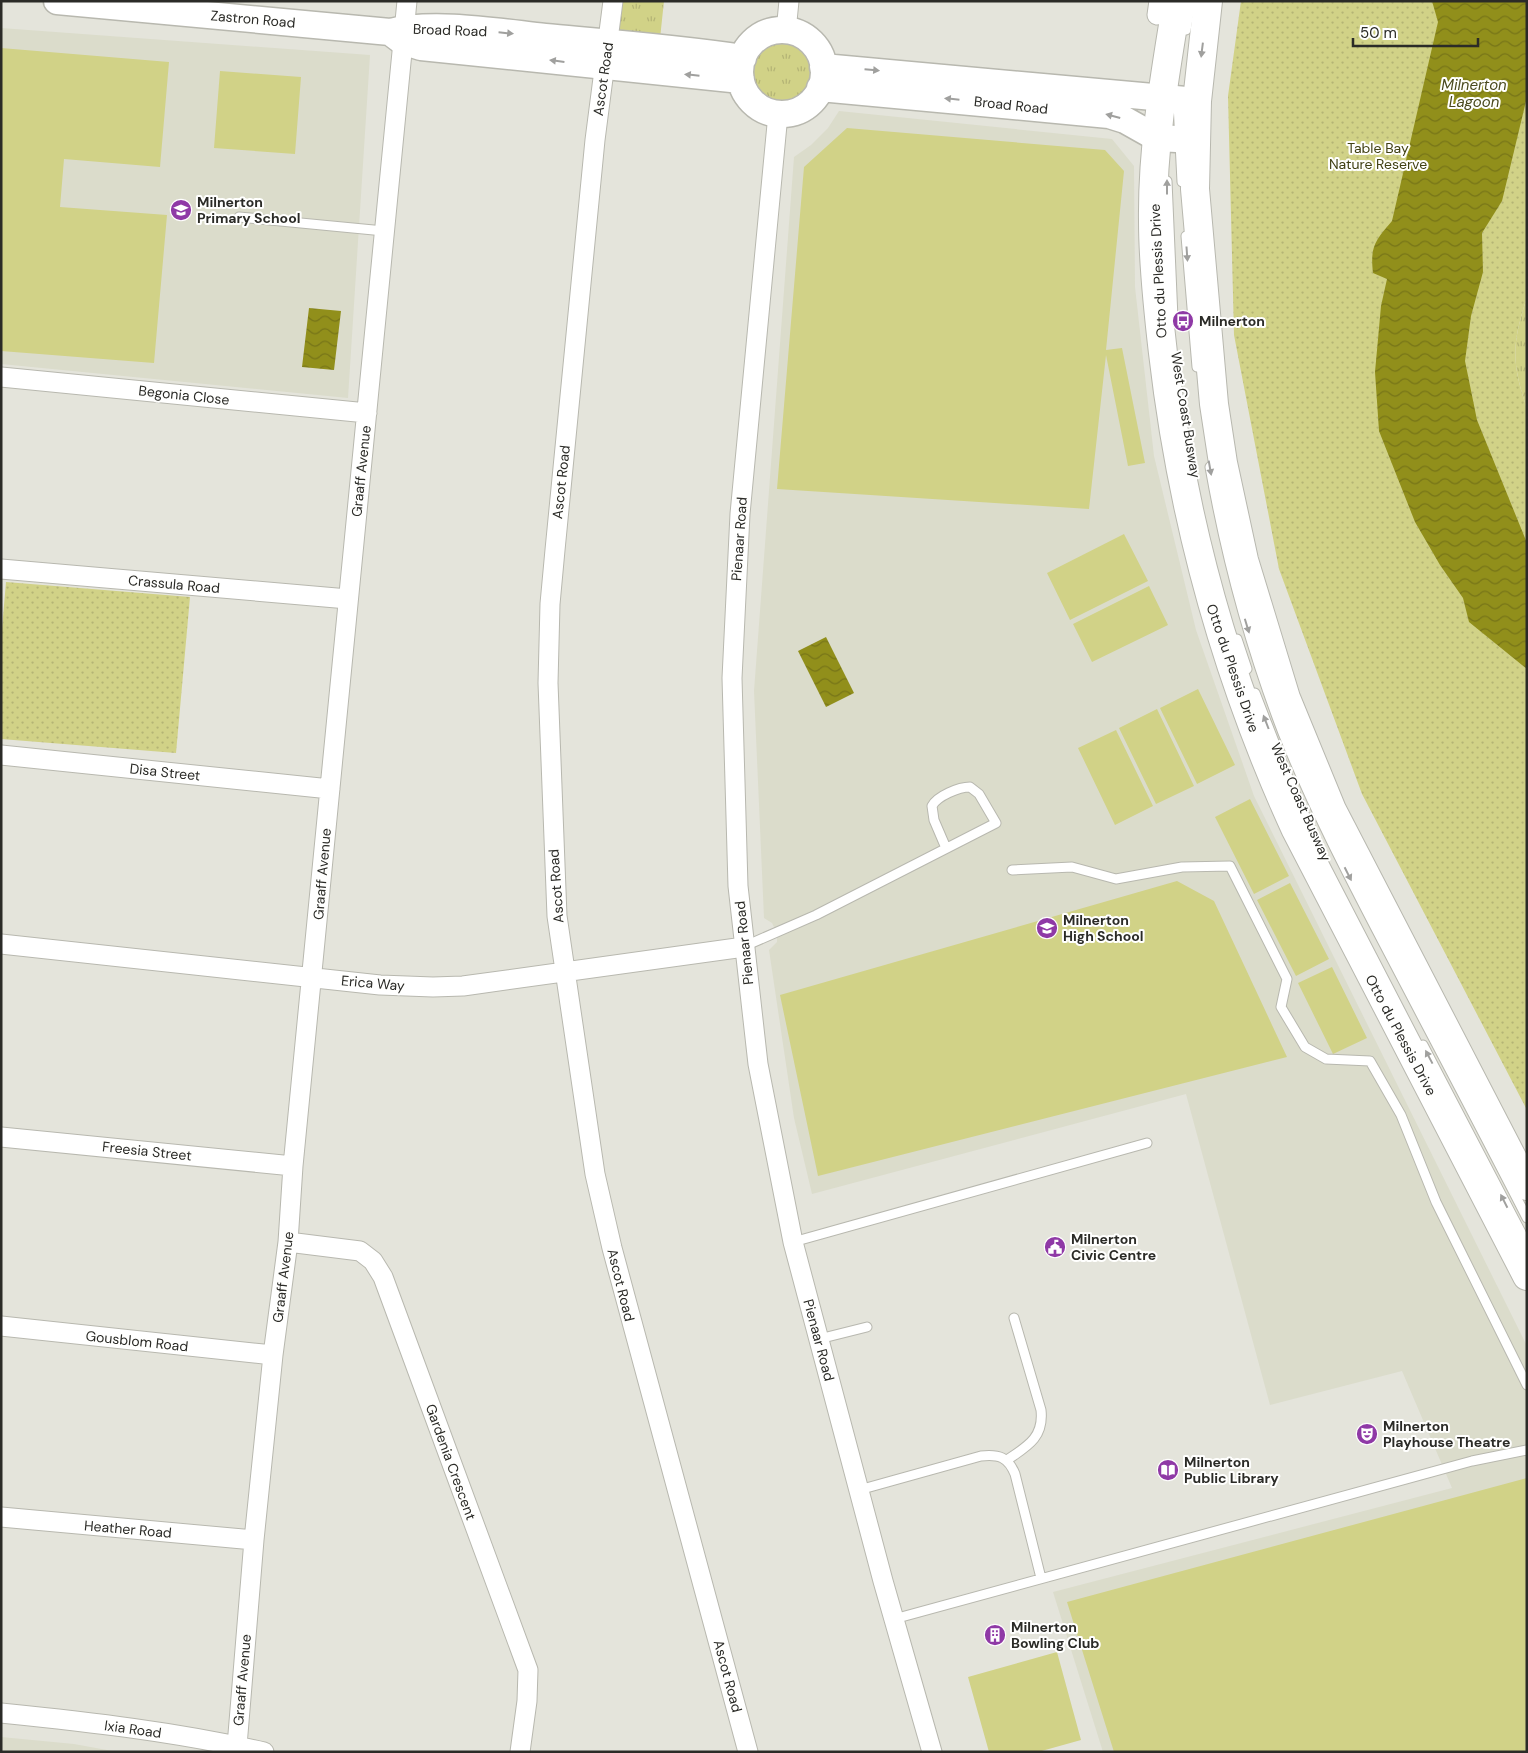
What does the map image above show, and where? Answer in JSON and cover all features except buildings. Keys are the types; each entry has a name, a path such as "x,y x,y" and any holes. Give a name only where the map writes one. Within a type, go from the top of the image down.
{"main road":[{"name":"Otto du Plessis Drive","path":"1208,1 1174,118 1153,221 1160,324 1167,388 1192,531 1209,596 1235,681 1277,788 1311,861 1527,1276"},
{"name":"Otto du Plessis Drive","path":"1164,6 1174,118 1189,190 1223,463 1244,560 1270,653 1306,750 1336,818 1527,1186"}],"street":[{"name":"Zastron Road","path":"57,1 399,34"},
{"name":"Graaff Avenue","path":"237,1746 254,1540 288,1242 293,1166 367,413 384,231 399,34 407,1"},
{"name":"Ascot Road","path":"613,1 594,150 550,604 548,683 557,916 595,1174 612,1248 748,1752"},
{"path":"786,31 789,1"},
{"name":"Broad Road","path":"399,34 479,30 607,55 742,69"},
{"path":"786,31 798,34 812,43 821,58 822,77 813,100 804,108 794,112 778,114 756,105 745,92 742,69 751,44 770,32 786,31"},
{"name":"Broad Road","path":"822,77 1027,95 1174,118"},
{"name":"Broad Road","path":"1027,95 1125,120 1174,118"},
{"name":"Pienaar Road","path":"778,114 740,514 732,678 734,827 744,947 758,1064 793,1242 894,1619 932,1752"},
{"name":"Begonia Close","path":"1,377 367,413"},
{"name":"Crassula Road","path":"1,569 348,599"},
{"name":"Disa Street","path":"1,756 330,788"},
{"name":"Erica Way","path":"1,944 313,977 433,987 463,986 744,947"},
{"name":"Freesia Street","path":"1,1137 293,1166"},
{"name":"Gardenia Crescent","path":"288,1242 360,1250 373,1261 383,1277 528,1670 520,1752"},
{"name":"Gousblom Road","path":"1,1326 274,1355"},
{"name":"Heather Road","path":"1,1517 254,1540"},
{"name":"Ixia Road","path":"1,1714 72,1721 237,1746 264,1752"}],"lane":[{"path":"1184,38 1191,1"},
{"path":"1167,175 1173,326"},
{"name":"West Coast Busway","path":"1189,190 1185,230 1198,376"},
{"path":"239,218 384,231"},
{"name":"West Coast Busway","path":"1209,460 1240,601 1262,674 1297,766 1329,837 1527,1218"},
{"name":"West Coast Busway","path":"1235,633 1287,776 1319,844"},
{"path":"744,947 816,915 996,823 979,794 970,787 950,793 934,802 932,806 934,820 946,848"},
{"path":"1012,870 1072,867 1116,879 1182,867 1230,866 1287,979 1281,1007 1305,1047 1326,1059 1370,1061 1401,1115 1436,1202 1527,1385"},
{"path":"1419,1038 1527,1244"},
{"path":"793,1242 1147,1143"},
{"path":"1007,1460 1035,1438 1043,1423 1041,1410 1014,1318"},
{"path":"819,1339 867,1327"},
{"path":"894,1619 1472,1461 1527,1450"},
{"path":"860,1490 981,1456 992,1455 1007,1460 1015,1474 1041,1578"}],"shaded area":[{"name":"Milnerton Primary School","path":"1,28 370,55 348,398 1,364"},
{"name":"Milnerton High School","path":"839,111 1112,139 1134,166 1135,287 1154,456 1196,630 1254,796 1527,1346 1527,1752 1103,1752 1053,1592 1452,1488 1402,1371 1270,1405 1186,1094 812,1194 794,1118 769,950 777,942 777,933 772,923 764,918 754,691 794,157 811,145 828,128"},
{"path":"1,1737 74,1744 118,1752 1,1752"}],"green space":[{"path":"613,1 664,1 659,48 609,43"},
{"name":"Table Bay Nature Reserve","path":"1241,1 1527,1 1527,297 1518,328 1515,353 1518,378 1527,409 1527,1110 1362,794 1279,569 1234,335 1228,96"},
{"path":"782,40 800,46 808,54 814,72 808,90 800,98 782,104 764,98 756,90 750,72 756,54 764,46"},
{"path":"1,48 169,62 160,167 64,159 60,207 167,215 154,363 1,351"},
{"path":"220,71 301,77 295,154 214,148"},
{"path":"847,128 1105,150 1124,171 1106,350 1122,348 1145,463 1128,466 1106,355 1089,509 777,489 804,167"},
{"path":"1527,297 1527,409 1518,378 1515,353 1518,328"},
{"path":"1124,534 1148,581 1070,620 1047,573"},
{"path":"6,582 190,597 176,753 1,739 1,640"},
{"path":"1149,586 1168,625 1092,662 1073,624"},
{"path":"1198,689 1235,765 1197,784 1160,708"},
{"path":"1157,709 1194,786 1156,804 1119,728"},
{"path":"1116,730 1153,806 1115,825 1078,748"},
{"path":"1250,799 1289,876 1254,894 1215,817"},
{"path":"1177,881 1214,901 1287,1057 818,1176 780,995"},
{"path":"1290,883 1329,959 1296,976 1257,900"},
{"path":"1332,967 1367,1038 1333,1054 1298,983"},
{"path":"1527,1478 1527,1752 1114,1752 1067,1602"},
{"path":"1057,1652 1081,1740 1038,1752 989,1752 968,1677"}],"water":[{"name":"Milnerton Lagoon","path":"1432,1 1527,1 1527,97 1502,201 1482,233 1483,272 1471,316 1465,361 1477,420 1527,543 1527,669 1469,622 1463,598 1440,565 1415,522 1379,431 1375,372 1381,306 1387,279 1373,273 1372,256 1375,244 1392,221 1438,22"},
{"path":"309,308 341,311 334,370 302,367"},
{"path":"826,637 854,693 826,707 798,651"}],"place":[{"name":"Milnerton Primary School","path":"181,210"},
{"name":"Milnerton","path":"1183,321"},
{"name":"Milnerton High School","path":"1047,928"},
{"name":"Milnerton Civic Centre","path":"1055,1247"},
{"name":"Milnerton Playhouse Theatre","path":"1367,1434"},
{"name":"Milnerton Public Library","path":"1168,1470"},
{"name":"Milnerton Bowling Club","path":"995,1635"}]}
